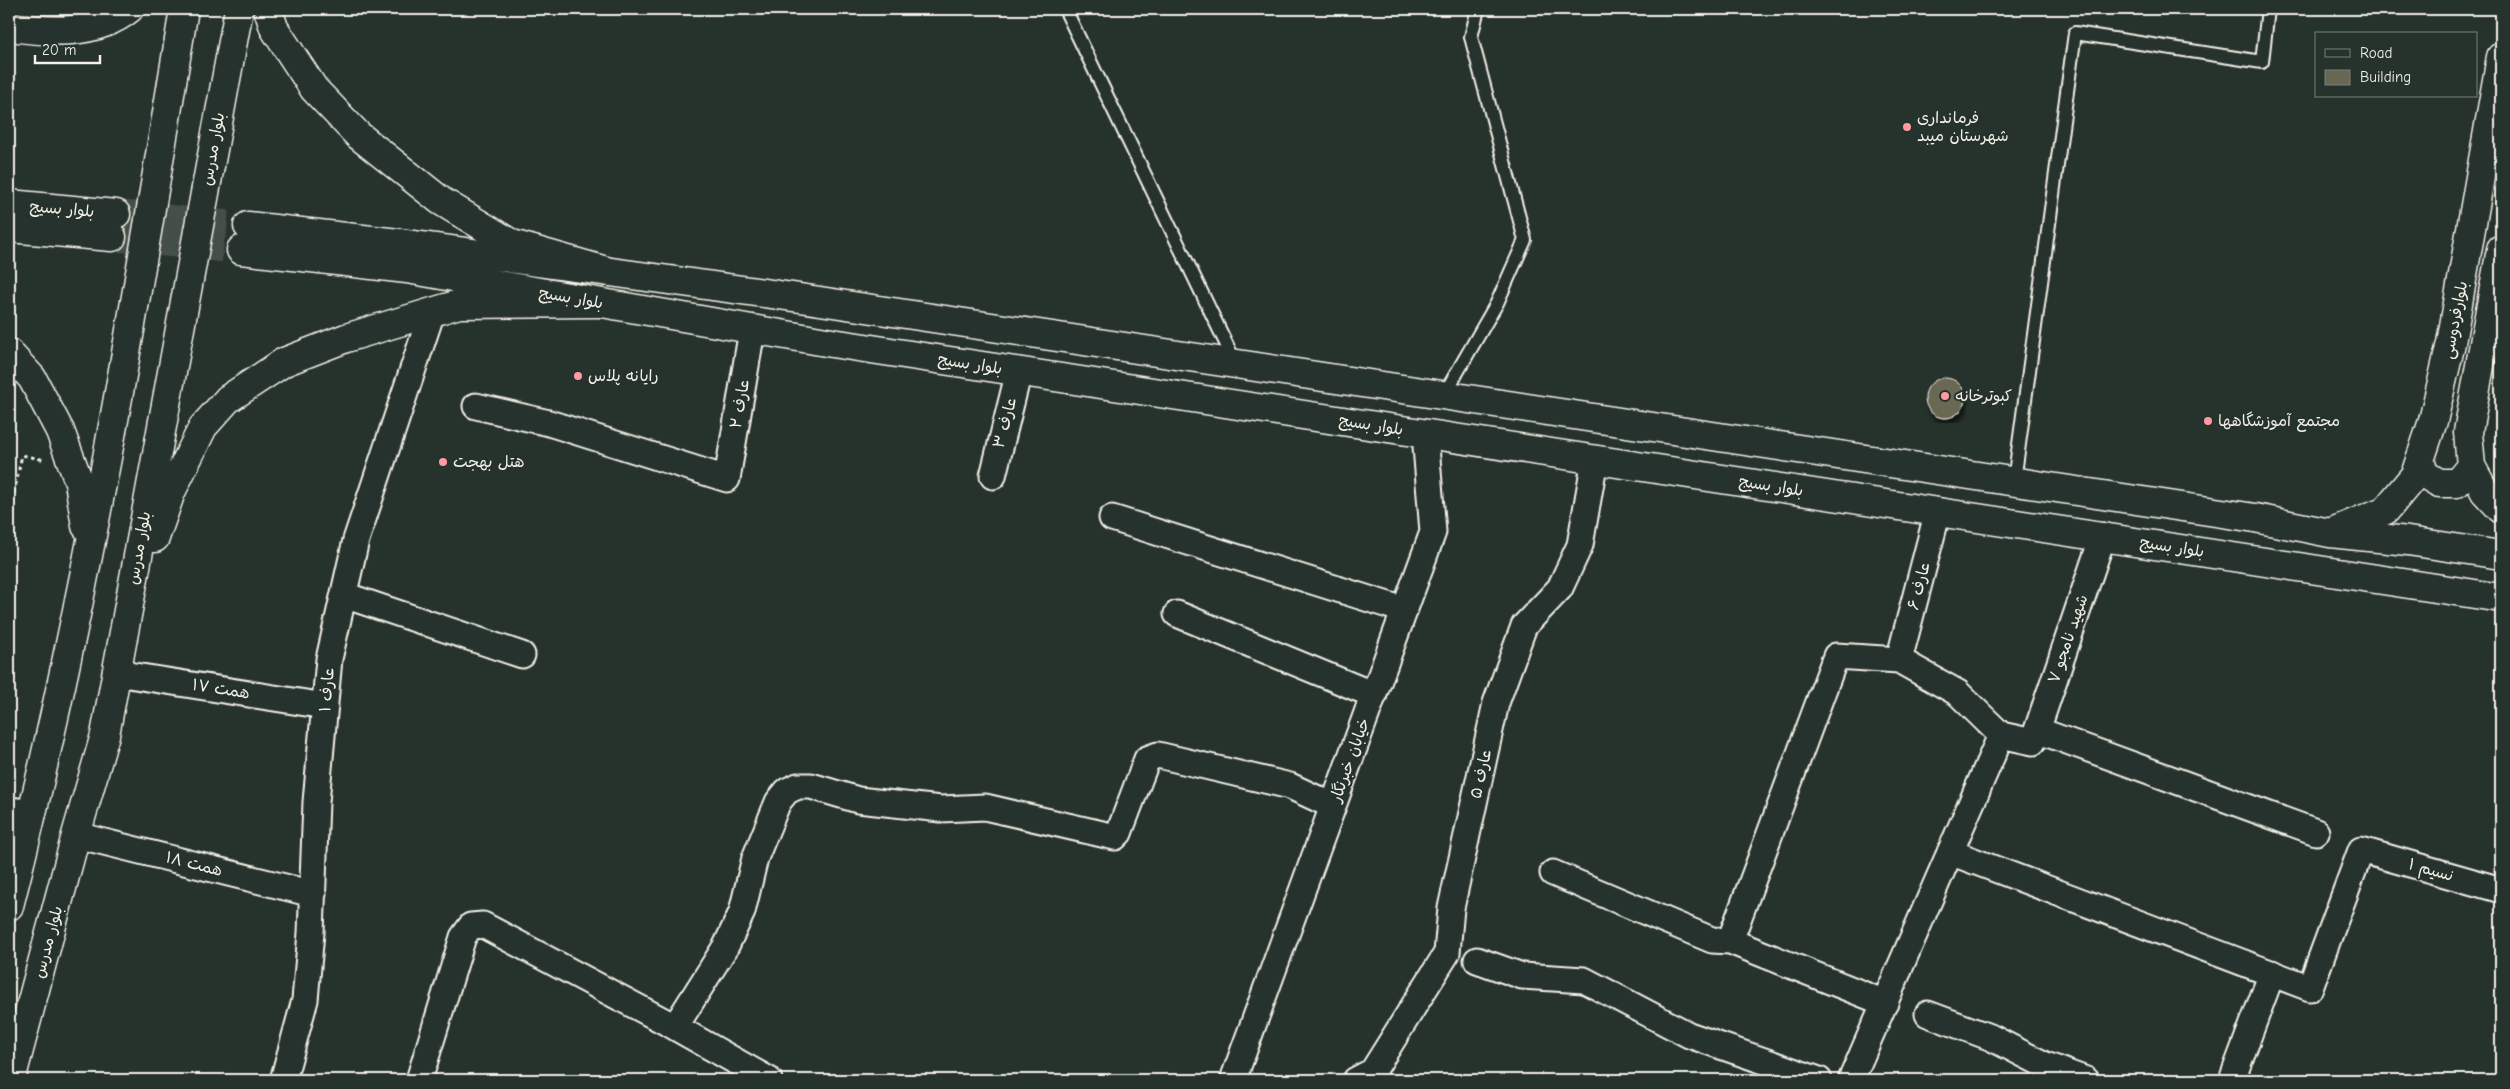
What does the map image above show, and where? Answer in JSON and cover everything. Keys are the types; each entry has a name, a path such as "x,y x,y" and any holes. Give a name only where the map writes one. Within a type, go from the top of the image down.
{"main road":[{"path":"9,27 50,32 91,27 129,9"},
{"path":"9,906 21,812 55,719 133,326 184,9"},
{"name":"بلوار مدرس","path":"12,1080 76,835 105,735 238,9"},
{"path":"268,9 274,28 314,89 358,134 441,202 512,244 606,271"},
{"name":"بلوارفردوسی","path":"2330,533 2386,510 2415,475 2434,421 2451,343 2501,57"},
{"name":"بلوار بسیج","path":"9,204 114,225 9,228"},
{"name":"بلوار بسیج","path":"2501,555 2408,541 2330,533 2255,518 1235,362 606,271 407,244 244,238 752,330 2501,598"},
{"name":"بلوارفردوسی","path":"2501,249 2468,432 2472,466 2485,492 2501,509"},
{"path":"125,624 171,492 203,427 228,399 284,362 346,338 459,304 600,303"},
{"path":"920,356 926,316"},
{"path":"9,353 32,378 60,432 80,482 89,547"},
{"path":"2420,459 2424,474 2439,483 2457,483 2472,466"}],"street":[{"name":"عارف ۱","path":"283,1080 305,1000 313,894 316,802 329,659 356,540 432,312"},
{"name":"عارف ۲","path":"476,406 549,423 727,479 752,330"},
{"name":"عارف ۳","path":"993,476 1019,371"},
{"name":"خیابان خبرنگار","path":"1233,1080 1433,532 1425,434"},
{"name":"عارف ۵","path":"1356,1080 1373,1070 1447,953 1451,908 1496,703 1524,626 1560,588 1580,545 1595,459"},
{"name":"عارف ۶","path":"1899,660 1938,511"},
{"path":"1112,518 1404,610"},
{"name":"شهید نامجو ۷","path":"2035,736 2103,536"},
{"path":"344,595 522,655"},
{"path":"1177,614 1374,694"},
{"path":"1730,941 1836,656 1899,660 1958,693 2001,735 2035,736 2316,832"},
{"name":"همت ۱۷","path":"116,673 325,706"},
{"path":"1851,1080 2001,735"},
{"path":"675,1027 726,946 742,912 755,858 778,802 787,791 798,786 811,786 858,800 941,809 985,807 1115,837 1119,834 1146,759 1158,755 1290,786 1333,806"},
{"name":"همت ۱۸","path":"76,835 313,894"},
{"name":"نسیم ۱","path":"2272,973 2310,988 2361,850 2501,890"},
{"path":"1950,852 2272,973 2232,1080"},
{"path":"1553,873 1712,940 1730,941 1885,1002"},
{"path":"419,1080 463,937 471,926 483,925 675,1027 761,1078"},
{"path":"1477,960 1522,976 1584,980 1690,1035 1819,1080"},
{"path":"1928,1014 1992,1038 2043,1064 2086,1080"}],"lane":[{"path":"1065,9 1235,362"},
{"path":"1444,395 1497,303 1525,240 1471,36 1478,9"},
{"path":"2014,481 2074,33 2262,62 2268,9"}],"path":[{"path":"9,517 22,455 74,467"}],"building":[{"name":"کبوترخانه","path":"1945,378 1959,384 1965,398 1959,412 1945,418 1931,412 1925,398 1931,384"}],"tunnel":[{"path":"116,214 248,226"},
{"path":"112,237 241,250"}],"place":[{"name":"فرمانداری شهرستان میبد","path":"1907,127"},
{"name":"رایانه پلاس","path":"578,376"},
{"name":"کبوترخانه","path":"1945,396"},
{"name":"مجتمع آموزشگاهها","path":"2208,421"},
{"name":"هتل بهجت","path":"443,462"}]}
